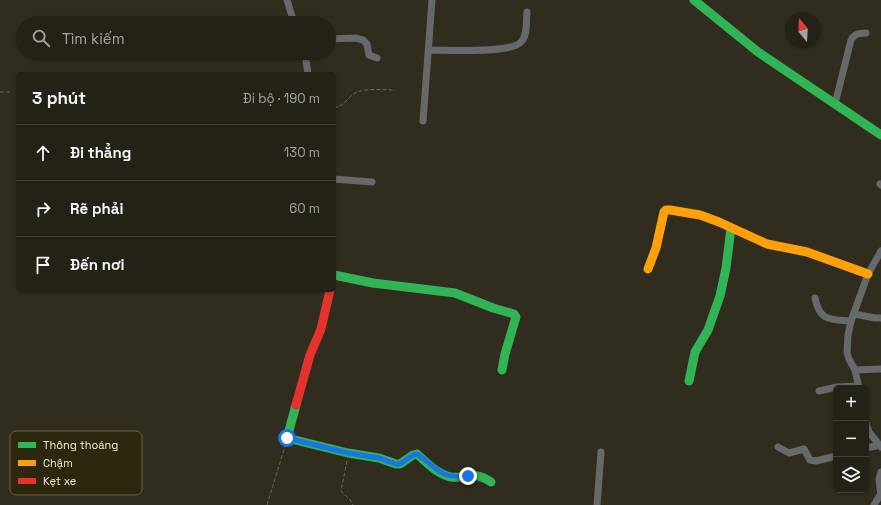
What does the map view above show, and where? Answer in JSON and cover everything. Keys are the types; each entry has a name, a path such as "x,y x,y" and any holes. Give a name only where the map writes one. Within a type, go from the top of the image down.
{"street":[{"path":"288,0 292,16"},
{"path":"423,120 432,0"},
{"path":"694,0 758,52 881,135"},
{"path":"429,50 488,50 516,46 524,38 527,12"},
{"path":"835,104 851,40 853,36 858,33 866,33"},
{"path":"336,39 355,38 363,40 367,44 370,56 377,58"},
{"path":"306,60 308,72"},
{"path":"336,178 372,182"},
{"path":"648,269 659,241 663,215 666,210 700,215 767,244 807,252 868,274"},
{"path":"689,381 695,352 708,330 720,296 726,268 731,228"},
{"path":"859,385 855,370 848,359 848,336 852,317 868,274 881,251"},
{"path":"336,275 374,283 455,293 502,312 514,314 516,317 502,370"},
{"path":"330,292 321,329 308,361 287,438 348,453 379,458 398,464 417,454 434,469 445,475 456,477 478,475 483,476 491,482"},
{"path":"815,298 818,310 823,316 834,320 852,317 881,318"},
{"path":"855,370 881,369"},
{"path":"819,391 833,388"},
{"path":"869,432 880,446"},
{"path":"869,448 880,446"},
{"path":"778,447 789,452 804,449 810,460 816,461 833,457"},
{"path":"596,505 601,452"},
{"path":"874,505 881,495 879,479 881,472"}],"path":[{"path":"336,107 342,105 357,92 366,90 395,90"},
{"path":"0,92 12,92"},
{"path":"267,505 287,438"},
{"path":"348,453 341,491 353,505"}],"traffic: fast":[{"path":"694,0 758,52 881,135"},
{"path":"689,381 695,352 708,330 720,296 726,268 731,228"},
{"path":"336,275 373,283 455,293 493,308 514,314 516,317 502,370"},
{"path":"296,405 287,438 348,453 379,458 396,464 400,464 417,454 432,468 446,476 480,476 491,482"}],"traffic: slow":[{"path":"648,269 656,248 664,212 666,210 670,210 700,215 767,244 807,252 868,274"}],"traffic: jam":[{"path":"296,405 310,355 321,329 330,292"}],"route":[{"path":"287,438 348,453 379,458 394,464 400,464 408,457 417,454 434,469 445,475 450,477 468,476"}]}
